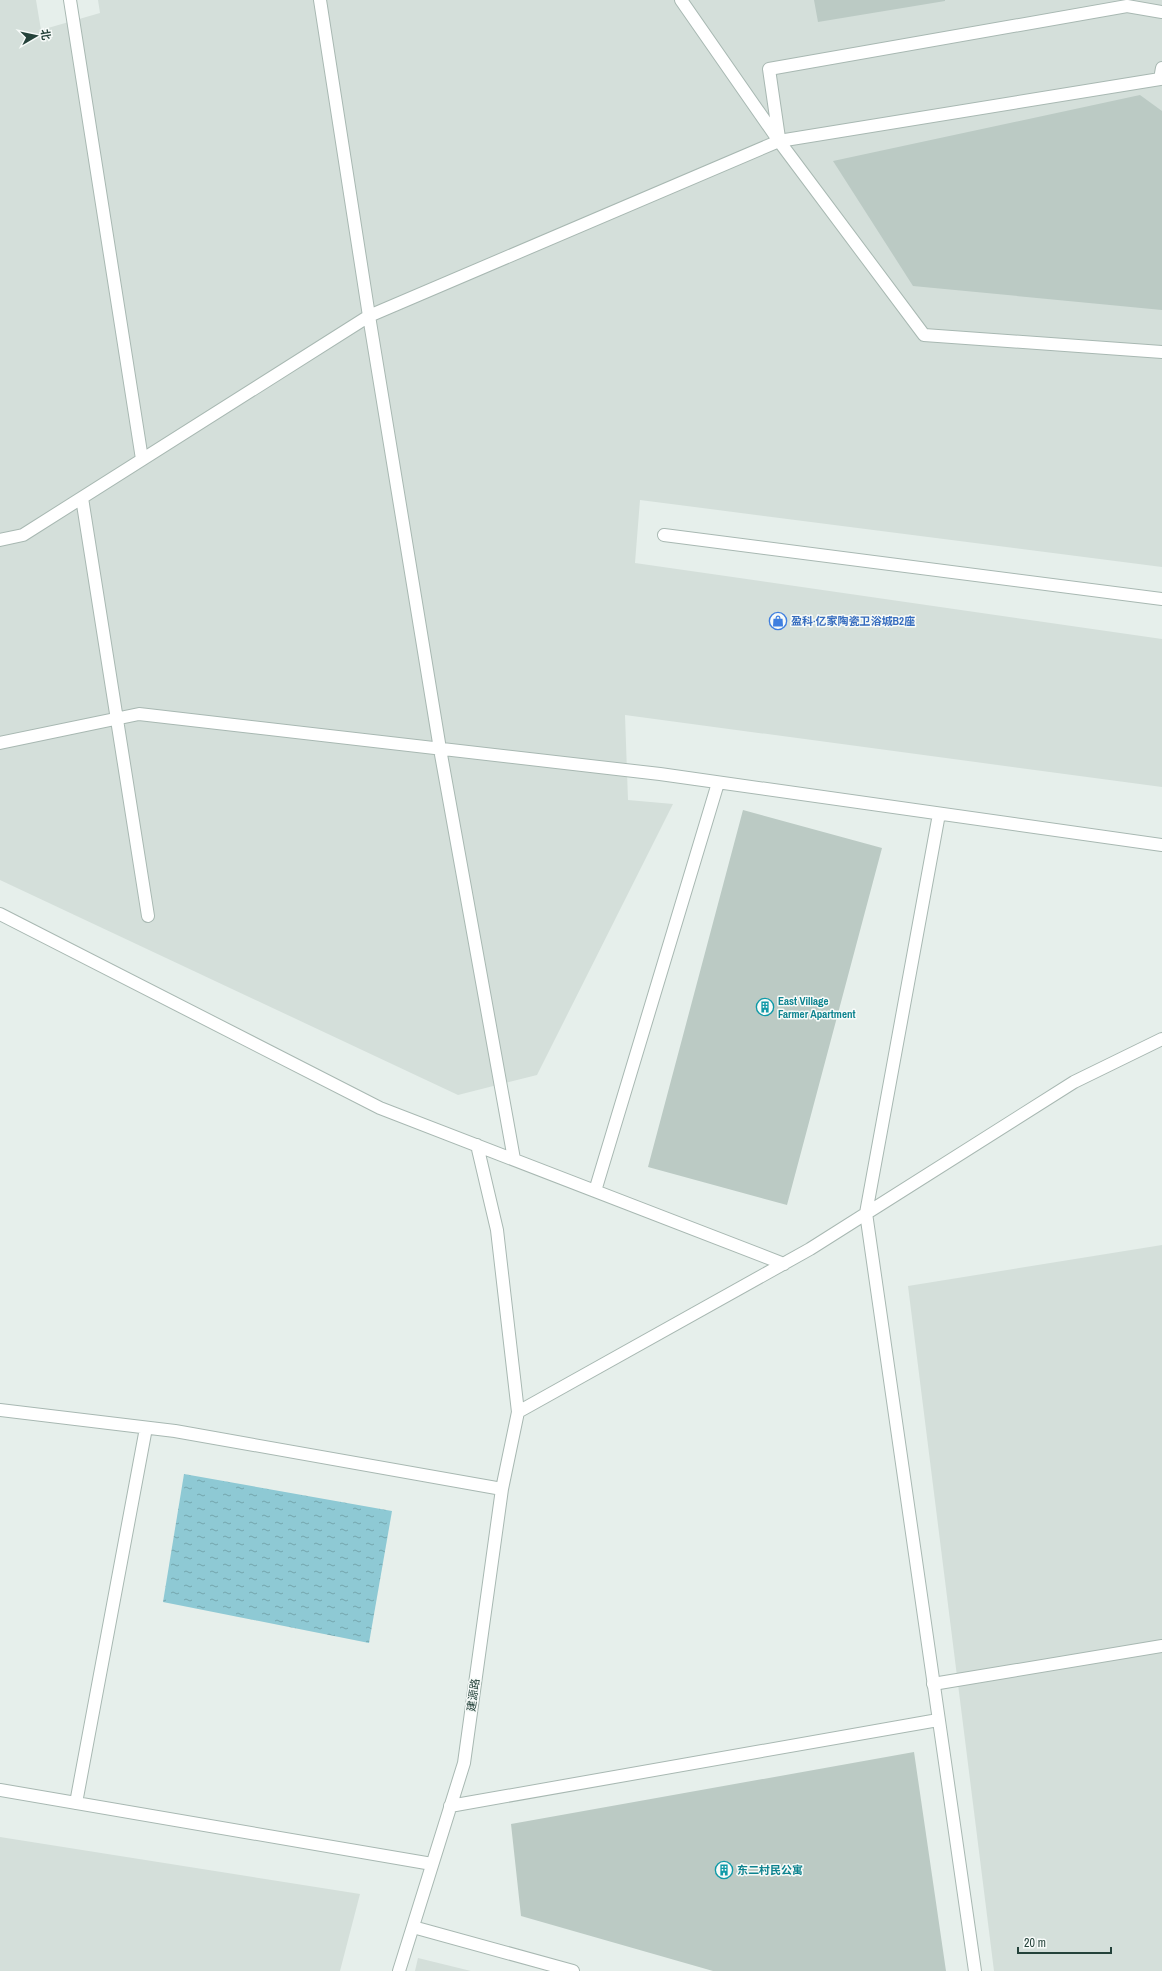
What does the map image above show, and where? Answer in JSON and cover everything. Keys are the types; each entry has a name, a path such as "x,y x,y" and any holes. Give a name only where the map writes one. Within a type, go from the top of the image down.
{"street":[{"path":"70,0 142,459"},
{"path":"320,0 369,316 440,749 514,1159"},
{"path":"681,0 779,141 924,335 1162,352"},
{"path":"779,141 769,69 1127,6 1162,12"},
{"path":"0,540 22,535 369,316 779,141 1160,79 1162,68"},
{"path":"82,498 148,916"},
{"path":"664,535 1162,598"},
{"path":"0,743 139,714 660,774 1162,845"},
{"path":"595,1191 718,783"},
{"path":"939,814 866,1213 974,1971"},
{"path":"0,914 380,1108 784,1264"},
{"path":"518,1412 784,1264 1074,1082 1162,1039"},
{"name":"建源路","path":"399,1971 464,1763 502,1489 518,1412 497,1230 477,1145"},
{"path":"0,1410 146,1428 502,1489"},
{"path":"76,1803 146,1428"},
{"path":"933,1684 1162,1646"},
{"path":"450,1806 938,1720"},
{"path":"0,1790 432,1864"},
{"path":"413,1927 573,1971"}],"shaded area":[{"path":"0,0 36,0 41,30 100,13 98,0 1162,0 1162,567 640,500 635,563 1162,639 1162,787 625,715 628,800 673,804 537,1075 458,1095 0,880"},
{"path":"1162,1245 1162,1971 994,1971 908,1286"},
{"path":"0,1837 360,1894 340,1971 0,1971"},
{"path":"418,1958 471,1971 415,1971"}],"water":[{"path":"184,1474 392,1511 369,1643 163,1602"}],"building":[{"path":"814,0 945,0 945,1 818,22"},
{"path":"1140,95 1162,111 1162,310 913,286 833,161"},
{"name":"East Village Farmer Apartment","path":"743,810 882,848 787,1205 648,1167"},
{"name":"东二村民公寓","path":"914,1752 946,1971 713,1971 521,1916 511,1824"}],"place":[{"name":"盈科·亿家陶瓷卫浴城B2座","path":"778,621"},
{"name":"East Village Farmer Apartment","path":"765,1007"},
{"name":"东二村民公寓","path":"724,1870"}]}
